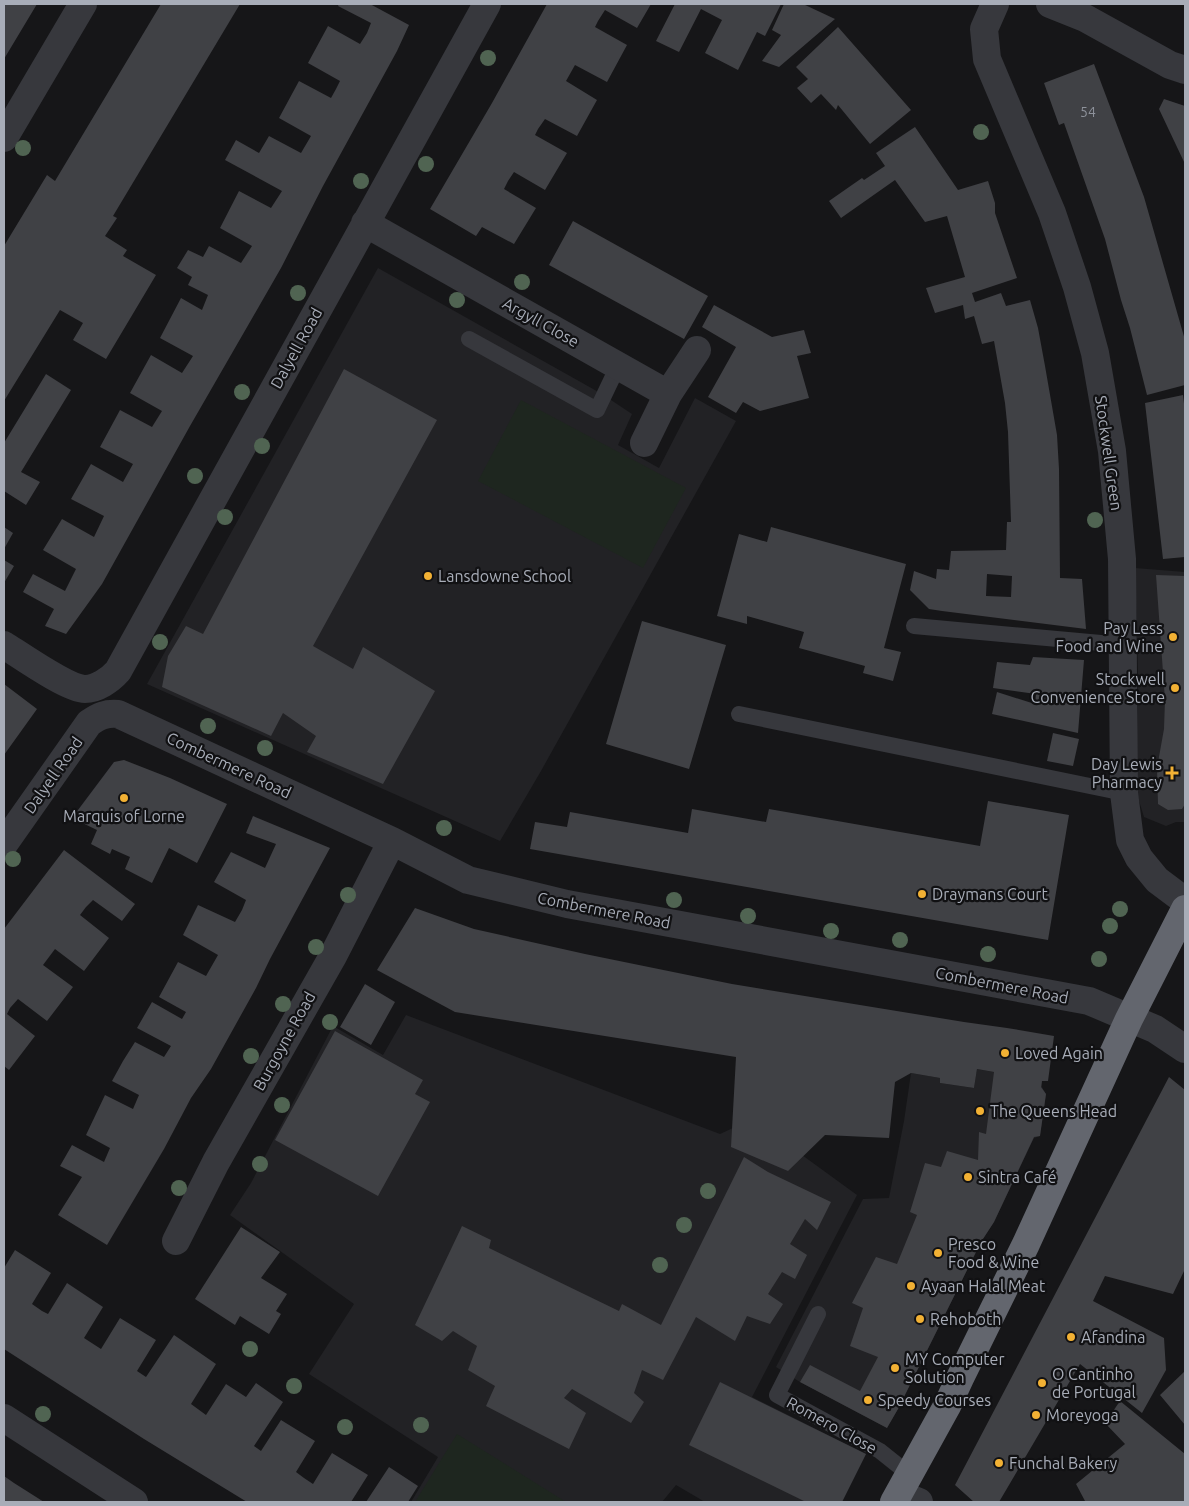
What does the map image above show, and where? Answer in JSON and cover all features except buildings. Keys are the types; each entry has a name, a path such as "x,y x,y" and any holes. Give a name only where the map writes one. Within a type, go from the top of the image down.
{"highway":[{"path":"906,1494 960,1378 1026,1244 1129,1019 1185,909"}],"street":[{"path":"4,138 83,4"},
{"name":"Dalyell Road","path":"4,645 76,688 87,689 109,681 118,671 487,4"},
{"name":"Stockwell Green","path":"996,4 984,29 987,59 1052,214 1076,287 1094,353 1113,461 1122,559 1124,792 1130,840 1139,858 1157,880 1185,901"},
{"path":"1050,4 1089,11 1170,65 1185,70"},
{"name":"Argyll Close","path":"365,223 668,394"},
{"path":"644,443 668,394 697,350"},
{"name":"Dalyell Road","path":"4,844 90,723 108,713"},
{"name":"Combermere Road","path":"108,713 118,714 392,841 468,880 567,904 1090,1002 1156,1029 1185,1048"},
{"name":"Burgoyne Road","path":"176,1242 221,1154 333,956 392,841"},
{"path":"4,1418 134,1502"}],"lane":[{"path":"469,339 597,410 618,366"},
{"path":"914,626 1123,645"},
{"path":"739,714 1124,792"},
{"name":"Romero Close","path":"818,1314 777,1395 880,1451 906,1494"}],"shaded area":[{"name":"Lansdowne School","path":"378,268 602,394 632,414 618,445 659,468 695,398 736,421 500,841 147,684"},
{"path":"521,400 686,488 643,568 478,481"},
{"path":"1135,568 1185,572 1185,822 1176,822 1166,826 1144,817 1136,791 1138,670"},
{"path":"406,1015 720,1134 748,1121 769,1131 857,1195 752,1397 866,1454 842,1502 705,1502 676,1485 662,1502 411,1502 438,1457 309,1374 354,1304 230,1215 251,1183 333,1026 383,1055"},
{"path":"977,1069 1042,1081 1042,1087 1046,1094 1040,1136 1034,1138 994,1222 981,1242 887,1428 800,1382 776,1367 863,1199 889,1198 911,1073 940,1078 940,1083 974,1088"},
{"path":"457,1434 566,1502 415,1502"}],"place":[{"name":"Lansdowne School","path":"428,576"},
{"name":"Pay Less Food and Wine","path":"1173,637"},
{"name":"Stockwell Convenience Store","path":"1175,688"},
{"name":"Day Lewis Pharmacy","path":"1172,773"},
{"name":"Marquis of Lorne","path":"124,798"},
{"name":"Draymans Court","path":"922,894"},
{"name":"Loved Again","path":"1005,1053"},
{"name":"The Queens Head","path":"980,1111"},
{"name":"Sintra Café","path":"968,1177"},
{"name":"Presco Food & Wine","path":"938,1253"},
{"name":"Ayaan Halal Meat","path":"911,1286"},
{"name":"Rehoboth","path":"920,1319"},
{"name":"Afandina","path":"1071,1337"},
{"name":"MY Computer Solution","path":"895,1368"},
{"name":"O Cantinho de Portugal","path":"1042,1383"},
{"name":"Speedy Courses","path":"868,1400"},
{"name":"Moreyoga","path":"1036,1415"},
{"name":"Funchal Bakery","path":"999,1463"}]}
